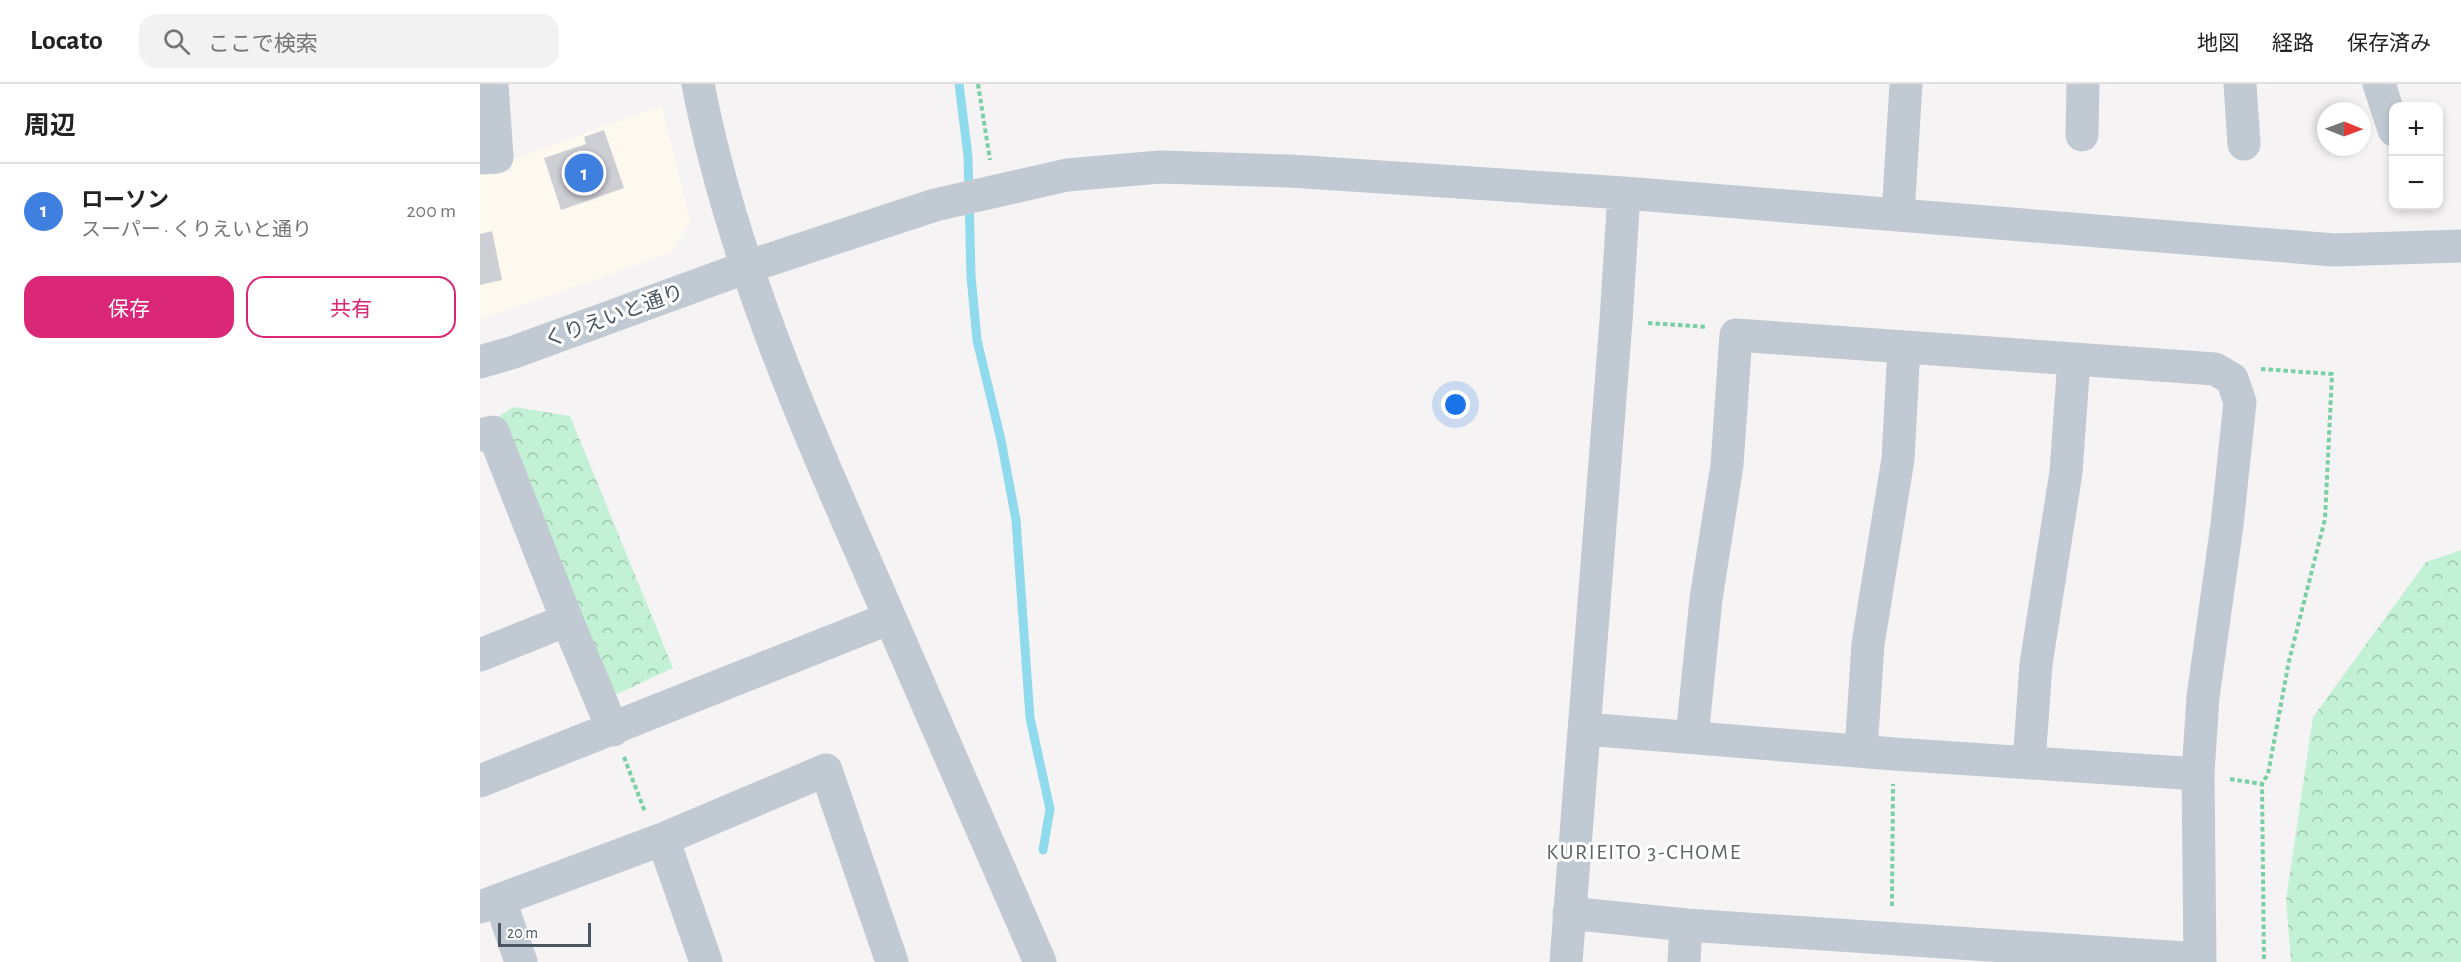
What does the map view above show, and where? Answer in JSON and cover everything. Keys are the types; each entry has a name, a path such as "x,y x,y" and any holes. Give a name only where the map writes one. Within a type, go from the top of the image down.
{"street":[{"path":"480,158 497,157 492,84"},
{"path":"698,84 717,170 747,267 814,445 1040,962"},
{"path":"1898,215 1906,84"},
{"path":"2082,84 2082,135"},
{"path":"2240,84 2244,144"},
{"path":"2379,84 2389,115"},
{"name":"くりえいと通り","path":"480,362 514,352 747,267 935,205 1067,175 1160,167 1290,171 1624,193 2334,250 2461,246"},
{"path":"1566,962 1624,193"},
{"path":"1569,913 1686,925 1858,949 1891,939 2034,956 2200,961 2198,774 2203,696 2227,525 2240,402 2232,380 2215,369 1736,335 1727,465 1706,599 1692,737"},
{"path":"1861,751 1868,644 1898,459 1904,347"},
{"path":"2029,763 2036,664 2066,472 2074,360"},
{"path":"480,435 493,432 613,730"},
{"path":"480,781 890,618"},
{"path":"480,655 567,620"},
{"path":"1585,729 1894,754 2198,774"},
{"path":"521,962 490,904 659,840 826,770 892,962"},
{"path":"659,840 706,962"},
{"path":"1684,962 1686,925"}],"path":[{"path":"978,84 995,190"},
{"path":"1616,321 1717,328 1736,335"},
{"path":"2232,380 2255,369 2332,374 2325,519 2289,661 2268,774 2262,784 2264,962"},
{"path":"613,730 659,840"},
{"path":"1891,939 1894,754"}],"shaded area":[{"path":"662,105 690,222 671,253 480,320 480,173 512,171 512,160"}],"green space":[{"path":"514,407 570,416 673,668 613,696 499,416"},
{"path":"2461,550 2461,962 2291,962 2286,900 2313,717 2426,562"}],"building":[{"path":"604,130 624,188 561,210 544,158 586,144 584,137"},
{"path":"492,231 502,280 480,285 480,234"}],"waterway":[{"path":"959,84 968,156 971,276 977,340 1001,440 1016,520 1030,718 1050,809 1043,850"}],"place":[{"name":"ローソン","path":"584,173"}],"district":[{"name":"KURIEITO 3-CHOME","path":"1644,852"}]}
